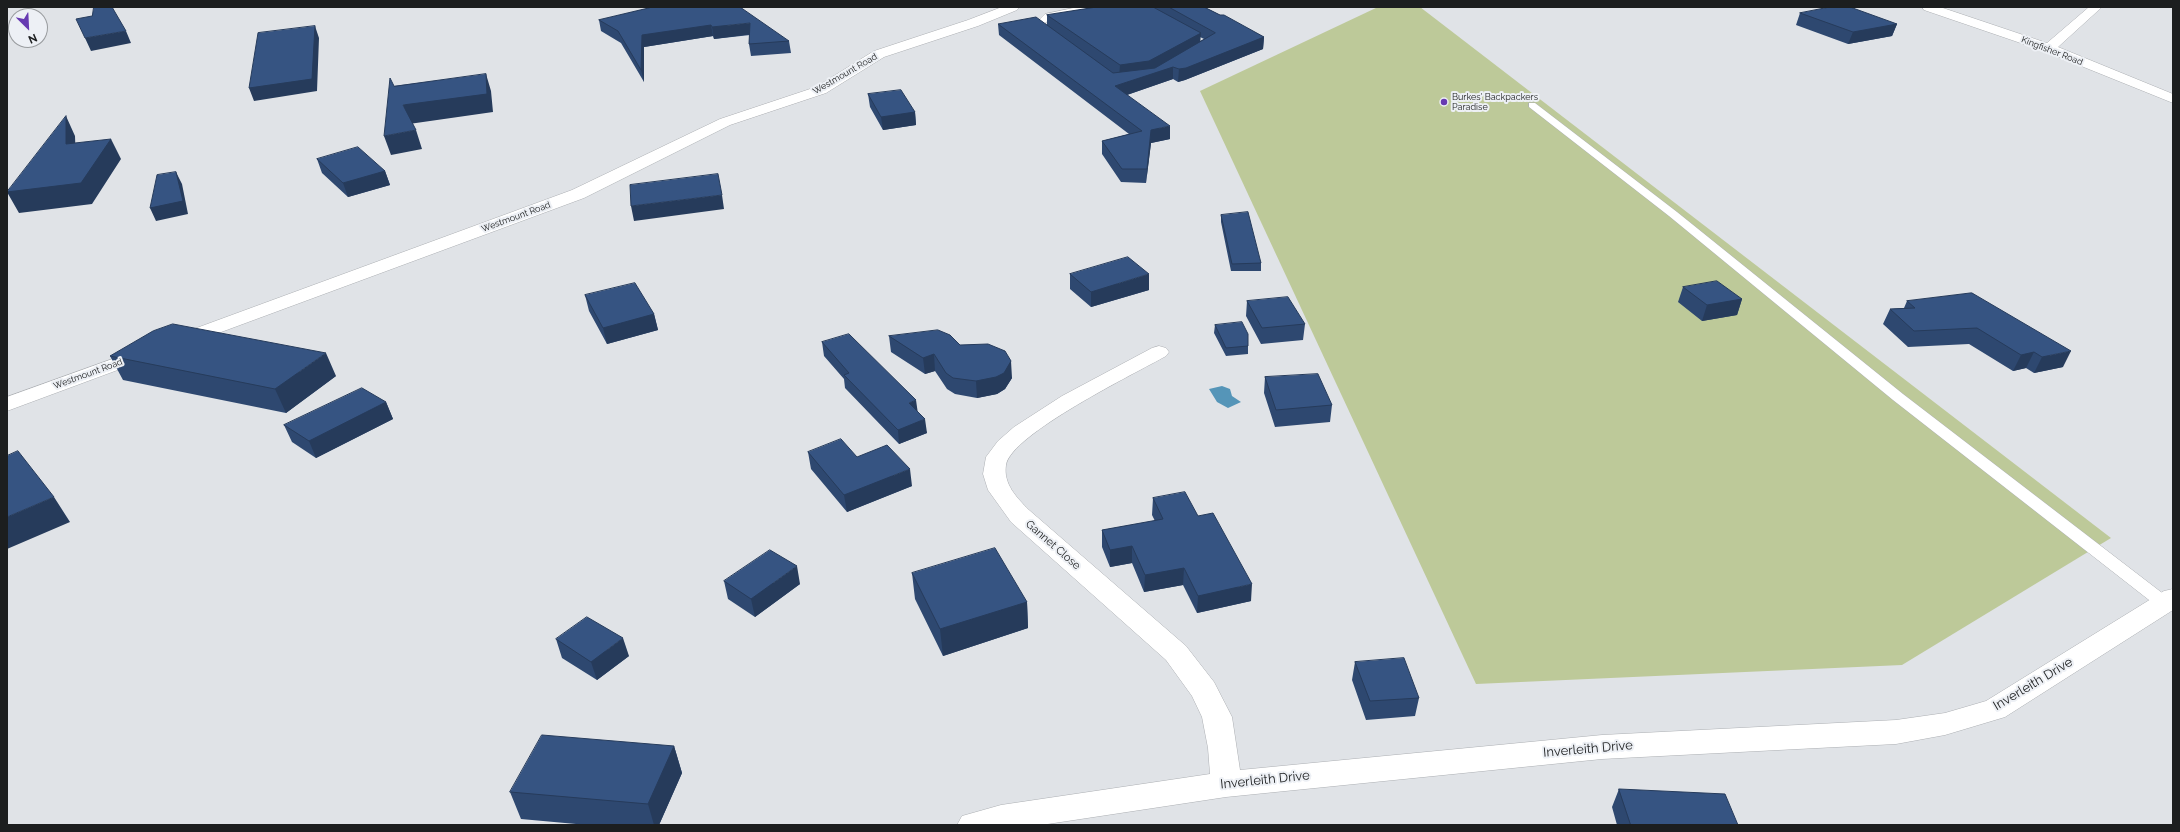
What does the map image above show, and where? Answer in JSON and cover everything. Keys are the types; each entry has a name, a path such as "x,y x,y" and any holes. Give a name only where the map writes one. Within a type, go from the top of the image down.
{"street":[{"name":"Westmount Road","path":"7,404 578,194 612,179 725,122 821,90 878,54 973,23 1013,7"},
{"name":"Kingfisher Road","path":"1928,7 2049,48 2173,99"},
{"path":"2049,48 2096,7"},
{"name":"Gannet Close","path":"1159,352 1028,426 1007,442 997,457 994,476 1001,494 1020,516 1176,653 1204,690 1217,717 1223,748 1226,784"},
{"name":"Inverleith Drive","path":"973,825 1001,818 1226,784 1602,747 1896,732 1945,724 1995,709 2168,601"}],"lane":[{"path":"1054,38 1042,29 1041,22 1048,16 1088,7"},
{"path":"1532,105 1674,214 1898,397 2168,601"}],"green space":[{"path":"1378,7 1420,7 2111,538 1902,665 1476,684 1200,91"}],"water":[{"path":"1222,386 1230,389 1232,396 1241,402 1228,408 1217,402 1209,389"}],"building":[{"path":"94,7 112,7 126,31 85,38 76,19 92,16"},
{"path":"653,7 740,7 789,41 749,44 750,23 712,27 711,25 642,35 641,70 618,31 599,20"},
{"path":"1097,7 1153,7 1201,33 1149,61 1120,65 1047,15"},
{"path":"1169,7 1204,7 1220,15 1224,15 1264,37 1186,68 1179,69 1173,67 1115,86 1170,126 1151,130 1147,169 1122,169 1102,141 1142,131 998,24 1036,17 1113,73 1155,68 1215,33"},
{"path":"1830,7 1850,7 1897,24 1853,32 1800,13"},
{"path":"315,26 312,79 249,88 258,33"},
{"path":"486,74 487,94 403,105 416,130 384,136 390,78 394,86"},
{"path":"901,90 915,112 881,117 868,94"},
{"path":"66,116 66,144 111,139 81,183 7,192"},
{"path":"358,147 385,171 343,183 317,159"},
{"path":"176,172 183,201 150,208 157,175"},
{"path":"718,174 722,195 631,206 630,185"},
{"path":"1248,212 1261,263 1232,264 1221,215"},
{"path":"1128,257 1149,274 1091,292 1070,274"},
{"path":"1717,281 1742,299 1707,305 1683,287"},
{"path":"635,283 654,314 603,328 585,295"},
{"path":"1972,293 2071,351 2042,357 2034,352 2021,355 1977,328 1914,331 1890,309 1915,308 1907,301"},
{"path":"1288,297 1305,324 1262,328 1247,301"},
{"path":"1242,322 1248,334 1248,346 1226,348 1215,325"},
{"path":"173,324 326,353 275,389 110,356 153,331"},
{"path":"938,330 950,335 960,345 988,344 1005,351 1011,361 1004,373 996,377 976,381 953,378 946,373 934,354 923,358 889,336"},
{"path":"849,334 916,400 909,403 925,419 898,430 844,375 849,373 822,342"},
{"path":"1318,374 1332,405 1276,410 1265,377"},
{"path":"362,388 386,402 309,441 284,425"},
{"path":"841,439 857,457 887,445 910,469 844,495 808,452"},
{"path":"18,451 54,497 7,517 7,456"},
{"path":"1185,492 1198,516 1213,513 1252,584 1198,596 1184,568 1145,575 1132,546 1110,550 1102,530 1163,519 1153,498"},
{"path":"995,548 1027,602 940,629 912,573"},
{"path":"770,550 797,566 751,599 724,581"},
{"path":"587,617 623,638 591,662 556,639"},
{"path":"1404,658 1419,698 1370,701 1355,662"},
{"path":"542,735 674,746 648,804 510,792"},
{"path":"1619,789 1725,794 1738,825 1631,825"}],"place":[{"name":"Burkes' Backpackers Paradise","path":"1444,102"}]}
